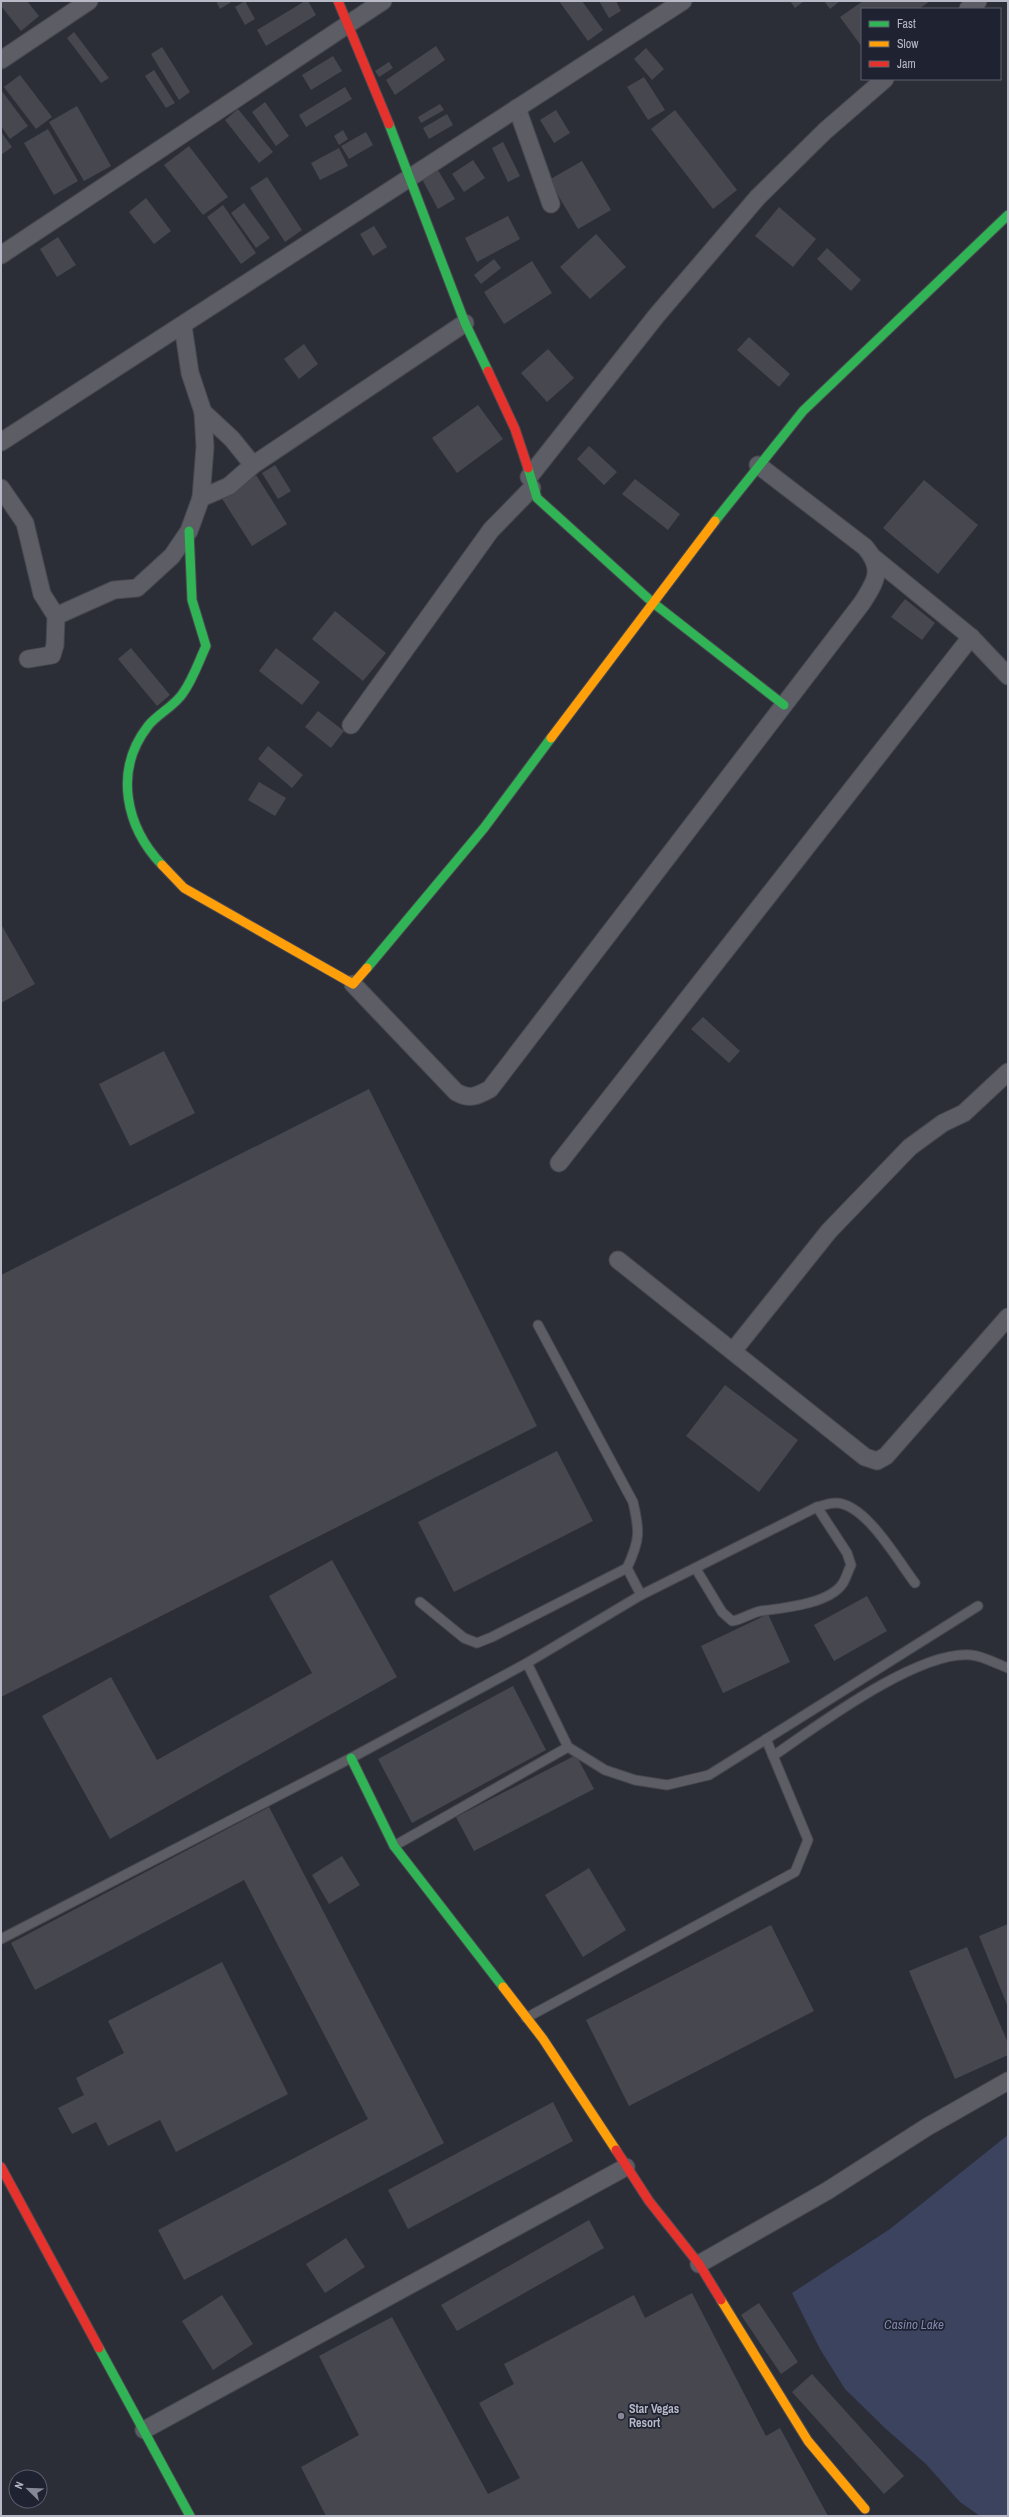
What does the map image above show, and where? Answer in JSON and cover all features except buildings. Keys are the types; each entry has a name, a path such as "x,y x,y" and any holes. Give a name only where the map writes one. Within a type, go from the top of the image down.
{"street":[{"path":"1,60 89,1"},
{"path":"338,1 346,24 411,177 465,323 515,429 530,483 537,498 551,513 652,602 784,705"},
{"path":"1,254 346,24 383,1"},
{"path":"1,442 183,326 683,1"},
{"path":"969,8 978,1"},
{"path":"351,724 491,530 530,483 657,315 758,197 825,131 884,80"},
{"path":"517,108 551,204"},
{"path":"353,984 484,828 652,602 758,465 803,410 839,374 1008,215"},
{"path":"201,498 229,486 253,465 465,323"},
{"path":"56,616 114,590 137,588 172,556 189,531 201,498 205,447 203,412 190,373 183,326"},
{"path":"203,412 232,439 253,465"},
{"path":"758,465 865,547 874,558 971,637 1008,676"},
{"path":"1,488 25,523 42,594 56,616 55,645 52,655 28,659"},
{"path":"189,531 192,558 191,592 196,620 206,646 183,694 148,726 135,748 128,770 127,793 135,827 148,850 184,888 353,984 456,1092 464,1096 476,1097 490,1088 869,592 877,572 874,558"},
{"path":"559,1163 971,637"},
{"path":"733,1352 829,1231 910,1147 943,1123 964,1113 1008,1072"},
{"path":"618,1260 865,1457 877,1461 886,1456 1008,1317"},
{"path":"352,1758 394,1846 543,2039 649,2201 699,2264 808,2441 865,2509"},
{"path":"699,2264 827,2191 927,2127 1008,2081"},
{"path":"1,2167 190,2516"},
{"path":"144,2430 626,2167"}],"lane":[{"path":"420,1602 464,1638 477,1643 492,1637 627,1568 636,1549 639,1528 633,1502 538,1325"},
{"path":"1,1939 352,1758 527,1663 641,1595 696,1569 816,1507 836,1503 861,1513 874,1526 915,1583"},
{"path":"696,1569 722,1612 732,1621 739,1620 758,1612 792,1608 823,1598 843,1584 850,1566 847,1553 816,1507"},
{"path":"627,1568 641,1595"},
{"path":"527,1663 568,1747 605,1770 635,1780 667,1785 709,1774 978,1606"},
{"path":"773,1756 872,1690 938,1658 971,1655 1008,1668"},
{"path":"526,2018 795,1872 808,1840 766,1739"},
{"path":"394,1846 568,1747"}],"water":[{"name":"Casino Lake","path":"1008,2135 1008,2516 980,2516 960,2502 926,2464 886,2429 845,2389 820,2349 792,2293 890,2229"}],"traffic: fast":[{"path":"389,124 465,323 488,371"},
{"path":"715,521 803,411 1008,215"},
{"path":"528,468 537,498 652,602 784,705"},
{"path":"162,865 140,834 128,798 128,780 130,761 137,743 148,726 180,698 187,688 206,646 192,600 189,531"},
{"path":"367,968 484,828 551,738"},
{"path":"351,1758 394,1846 503,1987"},
{"path":"99,2348 190,2516"}],"traffic: slow":[{"path":"551,738 715,521"},
{"path":"162,865 184,888 353,984 367,968"},
{"path":"503,1987 543,2039 616,2150"},
{"path":"721,2300 808,2441 865,2509"}],"traffic: jam":[{"path":"338,1 389,124"},
{"path":"488,371 515,429 528,468"},
{"path":"616,2150 649,2201 699,2264 721,2300"},
{"path":"1,2167 99,2348"}],"place":[{"name":"Star Vegas Resort","path":"621,2416"}]}
